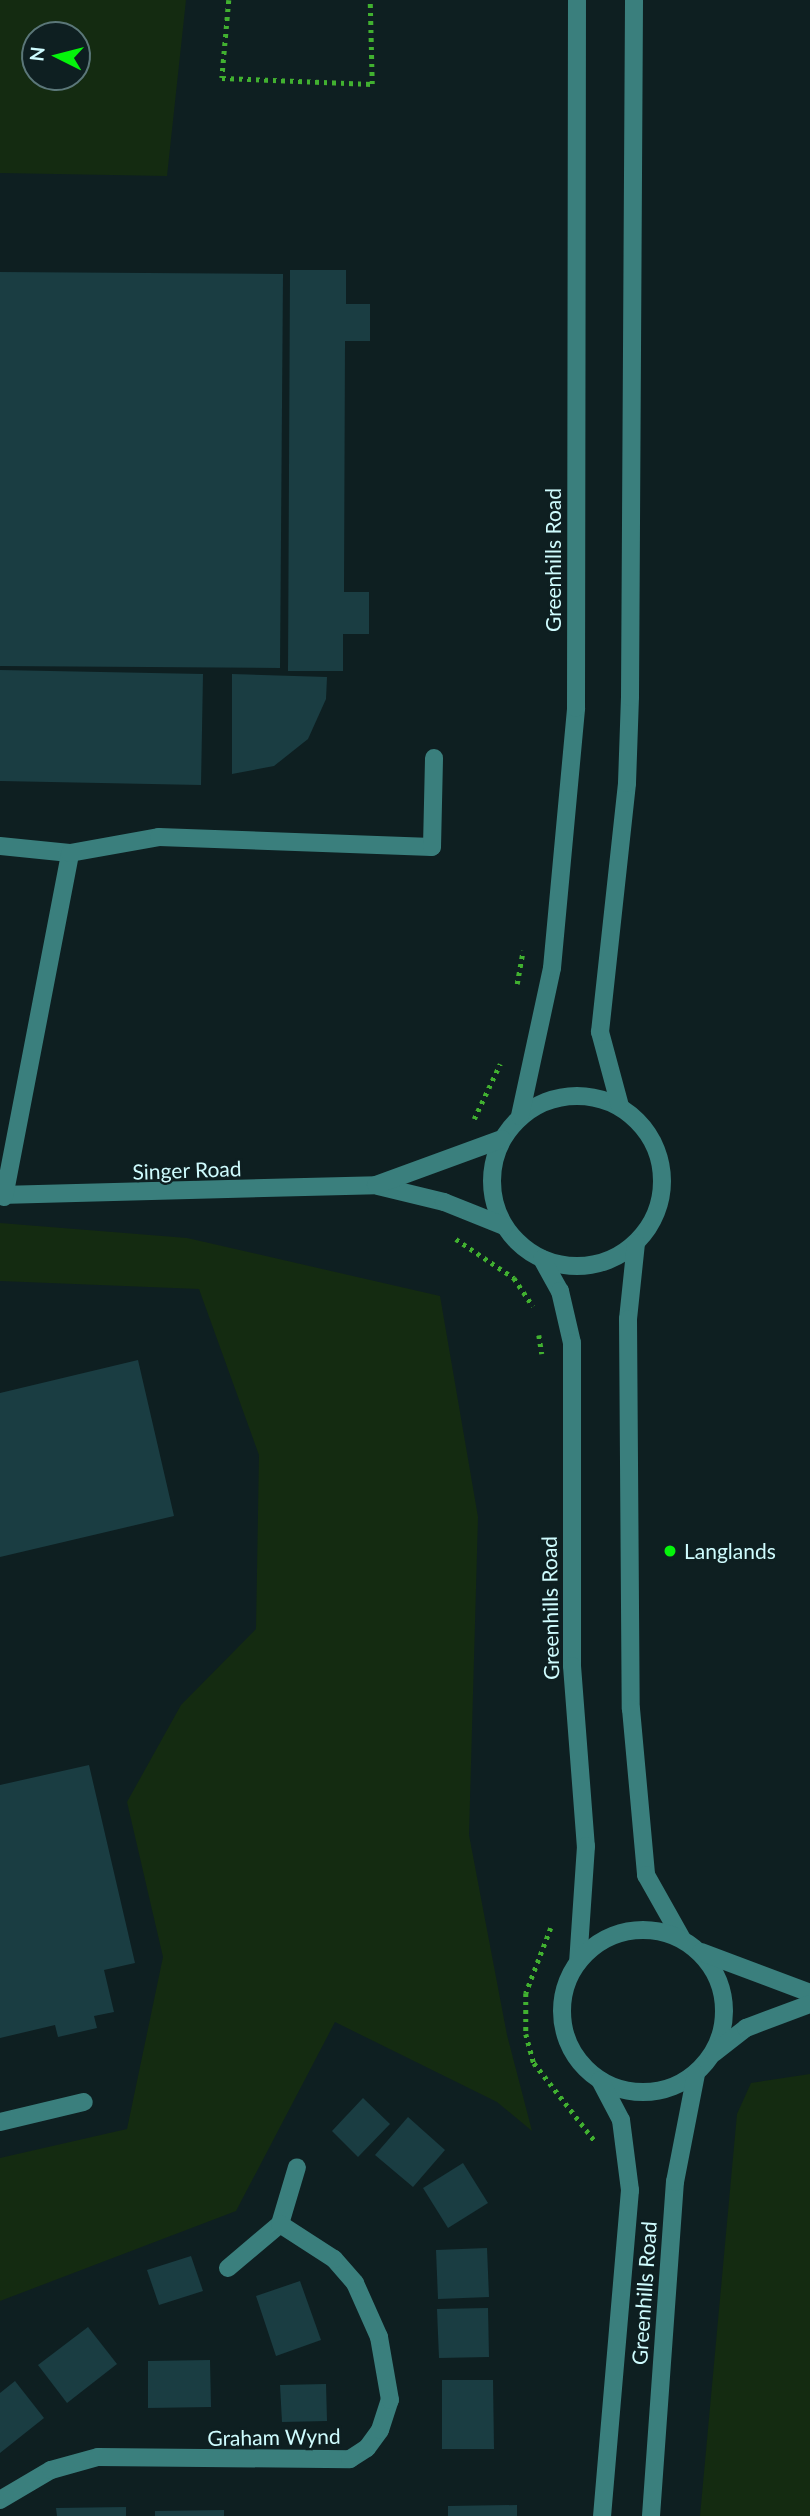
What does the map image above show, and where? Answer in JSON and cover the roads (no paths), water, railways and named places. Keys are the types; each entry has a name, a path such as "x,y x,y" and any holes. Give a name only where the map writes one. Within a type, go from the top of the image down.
{"street":[{"name":"Greenhills Road","path":"520,1116 552,968 576,709 577,0"},
{"path":"634,0 629,734 600,1032 620,1106 652,1138 662,1170 660,1205 636,1243 628,1319 631,1709 646,1875 682,1939"},
{"path":"0,846 70,853 159,837 432,847 434,758"},
{"path":"2,1196 70,853"},
{"path":"620,1106 568,1095 520,1116 502,1139 491,1183 504,1226 542,1259 592,1265 636,1243"},
{"name":"Singer Road","path":"376,1185 502,1139"},
{"name":"Singer Road","path":"2,1196 376,1185 444,1202 504,1226"},
{"name":"Greenhills Road","path":"542,1259 560,1292 572,1343 572,1666 586,1846 578,1962"},
{"path":"712,2055 724,2010 713,1969 698,1951 682,1939 650,1930 623,1932 598,1943 578,1962 564,1999 566,2039 580,2062 600,2080 649,2092 696,2074 712,2055 746,2028 810,2004"},
{"path":"698,1951 810,1993"},
{"name":"Greenhills Road","path":"651,2516 675,2182 696,2074"},
{"name":"Greenhills Road","path":"600,2080 621,2120 630,2190 602,2516"},
{"path":"0,2122 85,2102"},
{"path":"228,2268 281,2224 298,2168"},
{"name":"Graham Wynd","path":"0,2500 51,2470 98,2457 350,2459 367,2448 380,2430 390,2400 379,2337 355,2283 334,2259 281,2224"}],"place":[{"name":"Langlands","path":"670,1551"}]}
